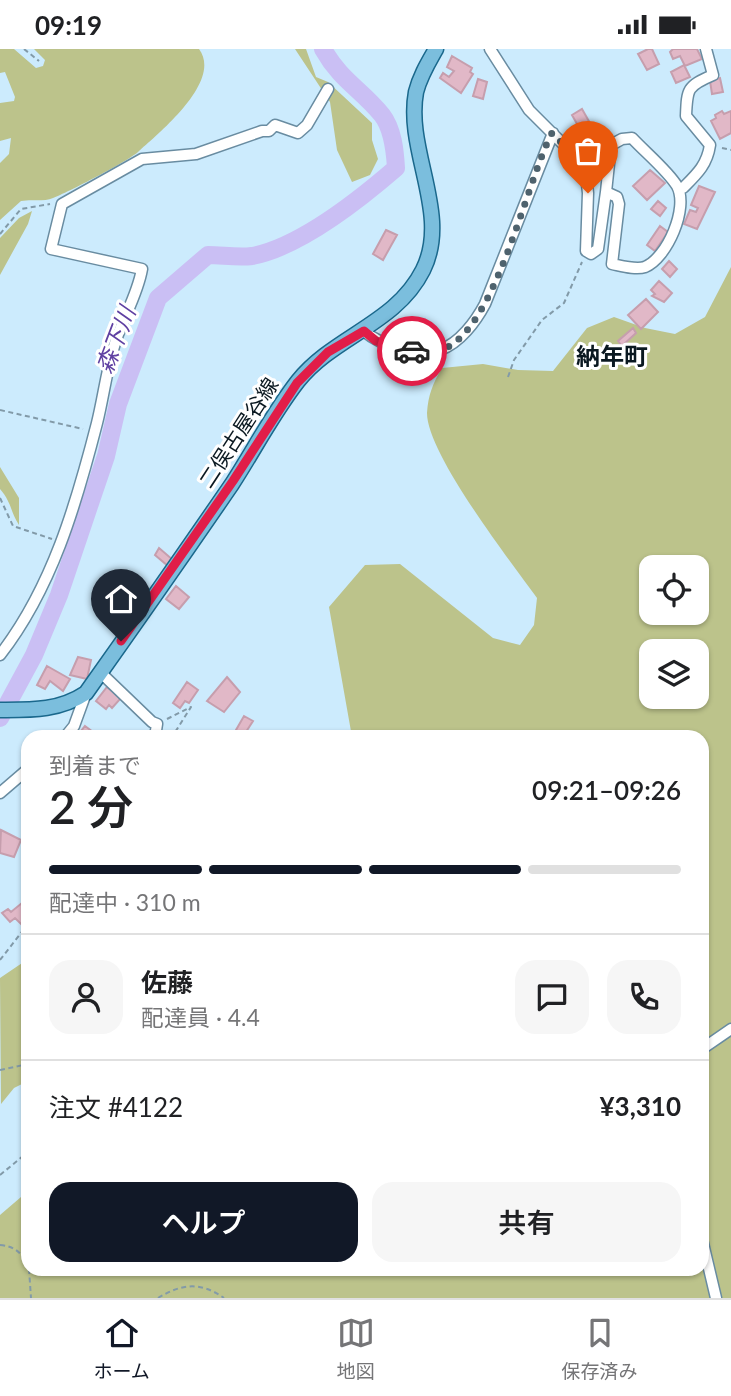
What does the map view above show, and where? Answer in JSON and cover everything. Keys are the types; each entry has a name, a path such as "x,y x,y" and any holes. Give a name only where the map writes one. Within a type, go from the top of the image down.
{"main road":[{"name":"二俣古屋谷線","path":"86,693 233,481 297,383 328,352 394,309 412,288 431,253 433,227 416,134 416,94 422,72 436,49"},
{"path":"0,710 43,710 71,703 86,693"}],"street":[{"path":"490,49 529,110 585,166 588,193 586,251 591,254 598,249 611,145 622,139 632,138 678,188 679,203 674,233 665,251 648,266 640,268 612,264 619,204 617,197 606,192"},
{"path":"678,188 683,188 705,165 710,145 686,116 687,92 695,83 713,75 706,49"},
{"path":"0,655 28,615 61,542 94,432 113,348 140,283 142,269 51,249 62,204 142,159 196,153 261,131 269,131 275,125 298,133 307,125 328,89"},
{"path":"364,331 376,341 410,351 439,351 458,339 485,304 552,133"},
{"path":"100,673 157,724 156,730"},
{"path":"71,730 86,693"},
{"path":"0,793 21,775"},
{"path":"709,1044 731,1029"},
{"path":"709,1268 716,1298"}],"path":[{"path":"24,49 39,61"},
{"path":"0,234 21,209 62,204"},
{"path":"508,377 514,360 542,320 564,303 586,251"},
{"path":"0,410 94,432"},
{"path":"0,498 13,526 61,542"},
{"path":"157,724 191,707 176,730"},
{"path":"0,960 21,933"},
{"path":"0,1070 21,1066"},
{"path":"0,1175 21,1158"},
{"path":"0,1245 13,1246 21,1254"},
{"path":"29,1276 31,1298"},
{"path":"158,1298 172,1290 191,1285 224,1298"}],"green space":[{"path":"0,49 14,49 36,68 43,66 45,60 34,49 199,49 204,62 203,76 185,105 138,152 97,177 53,198 21,201 0,220 0,163 9,154 11,138 0,141 0,103 14,101 15,97 5,72 0,73"},
{"path":"295,49 306,49 316,77 328,82 372,123 372,140 378,159 370,175 352,182 337,150 330,102"},
{"path":"32,211 28,224 0,275 0,238 19,218"},
{"path":"731,267 731,1298 0,1298 0,1215 21,1197 21,1276 709,1276 709,730 351,730 329,607 365,565 400,564 493,638 520,645 534,625 537,598 472,507 441,454 427,413 434,384 442,368 483,364 518,370 553,371 587,328 614,317 645,328 675,334 705,317"},
{"path":"0,467 19,498 19,525 0,489"},
{"path":"21,964 21,1084 14,1088 1,1104 0,978"}],"building":[{"path":"652,49 659,64 647,70 638,54"},
{"path":"673,49 697,49 702,59 685,66 680,56 673,59 670,52"},
{"path":"452,56 472,68 470,72 473,74 461,93 440,78 443,73 449,77 454,71 447,67"},
{"path":"684,65 690,77 676,83 671,72"},
{"path":"720,78 723,92 712,94 710,81"},
{"path":"478,79 487,82 483,99 473,96"},
{"path":"582,109 599,139 589,145 572,115"},
{"path":"722,111 724,114 731,111 731,133 720,139 711,121"},
{"path":"606,148 604,169 598,169 590,152"},
{"path":"650,170 665,183 647,200 633,186"},
{"path":"699,186 715,192 697,229 684,224 690,210 696,212 698,208 691,205"},
{"path":"658,201 666,208 660,216 651,209"},
{"path":"660,226 668,232 655,251 647,245"},
{"path":"386,230 397,235 383,260 373,254"},
{"path":"669,261 677,269 670,277 662,269"},
{"path":"659,281 672,293 664,302 652,296 655,294 651,290"},
{"path":"646,299 658,312 641,329 628,315"},
{"path":"633,328 636,333 622,346 618,341"},
{"path":"159,548 173,560 168,566 155,555"},
{"path":"176,586 189,597 179,609 166,599"},
{"path":"78,657 91,660 87,679 70,675"},
{"path":"47,666 70,679 63,691 50,681 45,689 37,685"},
{"path":"227,677 240,692 224,712 207,701"},
{"path":"187,682 198,690 189,703 185,701 180,708 173,703"},
{"path":"107,687 121,698 112,708 109,705 106,709 96,701"},
{"path":"244,716 253,721 247,730 236,730"},
{"path":"1,830 21,840 14,857 0,853"},
{"path":"21,904 21,924 15,918 10,922 2,913 8,909 11,912"}],"waterway":[{"name":"森下川","path":"0,718 34,655 59,595 106,456 118,404 158,298 208,255 252,256 290,243 309,233 347,208 396,168 393,140 386,121 344,77 323,49"}],"way so far":[{"path":"412,351 439,351 458,339 479,315 502,267 552,133 585,166 588,193"}],"district":[{"name":"納年町","path":"612,357"}],"route":[{"path":"121,641 312,365 328,352 364,331 376,341 412,351"}]}
